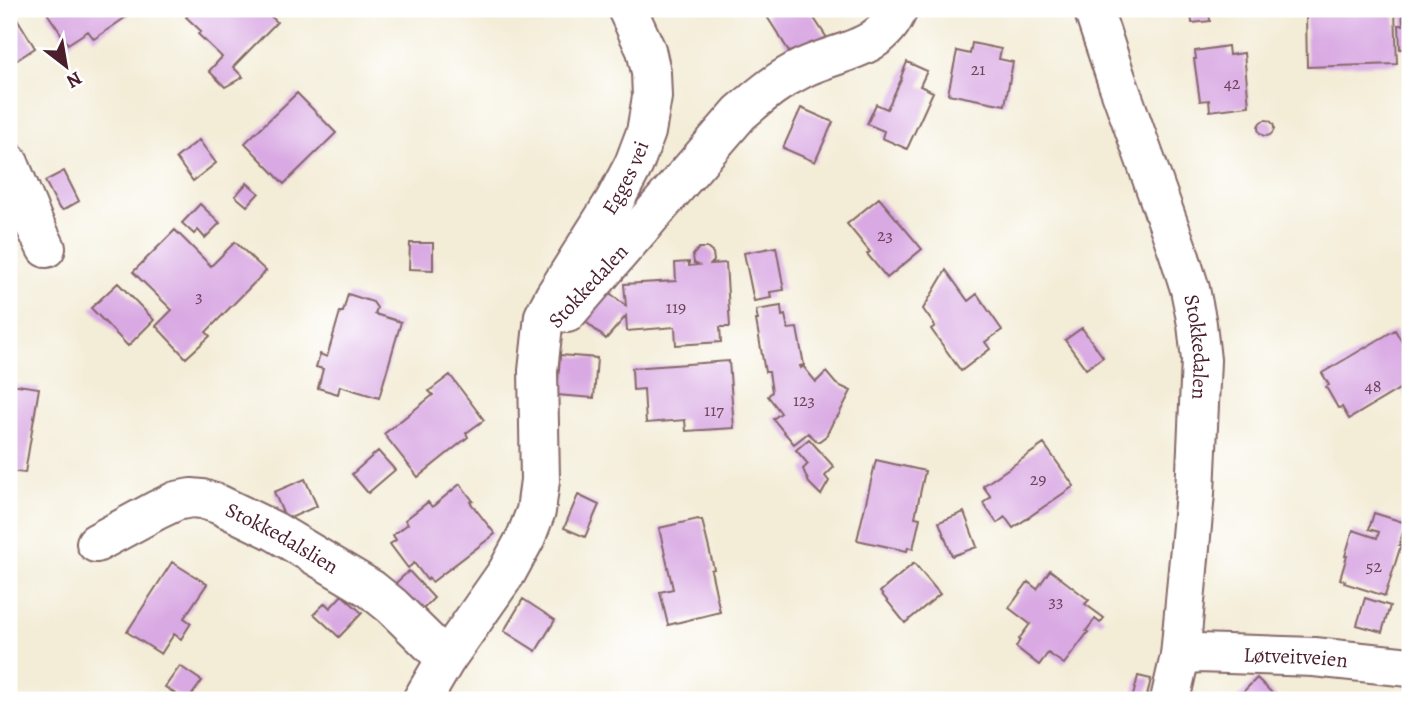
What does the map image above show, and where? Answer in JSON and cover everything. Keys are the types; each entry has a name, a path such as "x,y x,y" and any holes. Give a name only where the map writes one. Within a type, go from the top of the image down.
{"street":[{"name":"Egges vei","path":"542,335 544,316 549,306 614,202 634,164 646,132 652,97 651,72 646,50 627,9"},
{"name":"Stokkedalen","path":"422,700 446,659 508,572 536,511 540,480 538,371 542,335 580,299 740,113 773,84 804,67 863,47 883,32 898,9"},
{"name":"Stokkedalen","path":"1093,9 1178,251 1197,324 1201,360 1195,493 1180,656 1170,700"},
{"path":"9,163 29,235"},
{"name":"Stokkedalslien","path":"96,543 176,501 191,498 218,504 274,531 371,589 446,659"},
{"name":"Løtveitveien","path":"1180,656 1198,653 1314,657 1410,667"}],"building":[{"path":"53,9 130,9 126,11 129,15 94,39 88,31 68,44 47,13"},
{"path":"194,9 263,9 277,22 233,67 243,77 225,87 209,71 222,57 198,34 201,31 186,17"},
{"path":"766,9 808,9 827,38 794,59 766,15 769,13"},
{"path":"1209,9 1210,21 1192,23 1191,11"},
{"path":"1402,9 1410,9 1410,48 1400,49 1399,25 1403,25"},
{"path":"1395,11 1397,64 1307,67 1306,14"},
{"path":"18,20 35,48 11,64 9,26"},
{"path":"972,43 1001,49 999,59 1013,62 1005,105 948,94 957,51 970,54"},
{"path":"1228,46 1229,55 1244,53 1249,106 1210,111 1209,100 1200,101 1195,51"},
{"path":"907,62 927,71 920,86 933,92 907,149 882,138 884,131 867,124 876,104 887,109"},
{"path":"297,93 336,133 284,184 245,143"},
{"path":"801,108 833,122 815,162 783,148"},
{"path":"1263,120 1269,120 1274,128 1272,134 1263,136 1258,131 1258,125"},
{"path":"199,140 216,163 193,181 176,158"},
{"path":"64,171 79,201 63,210 59,208 45,181"},
{"path":"247,183 259,193 247,206 235,196"},
{"path":"879,198 922,249 887,278 847,224"},
{"path":"200,204 220,223 205,238 198,230 194,234 182,223"},
{"path":"175,230 211,266 235,242 266,271 206,332 210,336 186,358 156,326 172,310 133,272"},
{"path":"410,243 433,243 433,270 409,269"},
{"path":"776,247 784,290 770,292 771,298 754,301 744,253"},
{"path":"699,248 707,248 713,253 714,261 711,264 726,263 730,327 720,327 721,342 676,345 675,327 627,331 626,316 606,339 578,315 601,286 626,306 624,284 676,281 675,263 689,262 689,266 698,265 694,263 693,255"},
{"path":"946,270 968,301 977,294 1002,330 985,342 990,349 961,371 931,329 935,326 923,309"},
{"path":"118,283 154,320 128,346 91,308"},
{"path":"348,294 373,302 377,308 375,314 401,322 379,398 340,386 338,394 318,388 323,369 316,367 320,354 327,357"},
{"path":"781,306 788,329 797,328 804,365 800,366 801,368 803,366 816,382 826,372 836,384 851,391 826,436 818,442 808,433 794,444 773,419 781,413 768,396 772,392 769,372 765,372 756,310"},
{"path":"1082,328 1103,357 1086,369 1065,340"},
{"path":"1395,330 1402,342 1410,339 1410,397 1407,399 1401,388 1349,419 1342,407 1338,408 1326,387 1329,385 1322,373"},
{"path":"9,342 16,344 10,384 39,388 25,473 9,471"},
{"path":"560,355 597,358 594,398 557,395"},
{"path":"729,361 734,428 686,431 685,420 646,423 644,389 633,390 632,368"},
{"path":"450,375 484,420 466,433 468,437 418,477 384,434 433,395 429,391"},
{"path":"809,439 834,467 825,476 829,481 821,495 809,483 803,469 808,464 796,450"},
{"path":"1044,444 1074,486 1013,528 1005,517 997,523 983,503 991,497 983,486"},
{"path":"378,451 395,470 368,493 352,474"},
{"path":"876,460 925,471 915,517 920,518 913,549 908,547 907,551 857,540"},
{"path":"305,479 317,506 286,520 274,492"},
{"path":"460,484 473,501 470,502 495,534 432,582 429,578 427,580 414,563 408,568 390,544 396,540 393,535 408,524 405,520 428,502 432,507"},
{"path":"578,495 599,505 585,537 564,528"},
{"path":"964,512 977,547 952,556 939,522"},
{"path":"1374,513 1406,523 1385,596 1344,583 1345,581 1340,579 1353,530 1377,538 1379,532 1369,529"},
{"path":"702,520 714,569 711,570 720,612 668,625 660,592 673,589 659,528"},
{"path":"172,562 207,584 184,618 191,623 181,639 174,634 161,654 127,632"},
{"path":"914,563 940,594 905,623 880,592"},
{"path":"1050,570 1089,600 1085,604 1104,618 1100,623 1095,619 1064,664 1048,653 1039,665 1016,647 1030,624 1009,608 1028,582 1037,589"},
{"path":"409,571 434,598 414,618 388,590"},
{"path":"342,595 362,613 339,637 314,614 325,603 330,608"},
{"path":"1365,598 1390,606 1382,632 1357,625"},
{"path":"523,599 555,620 536,651 504,631"},
{"path":"180,666 202,681 188,700 165,687"},
{"path":"1138,676 1151,679 1146,700 1132,700"},
{"path":"1257,678 1279,700 1235,700"}]}
